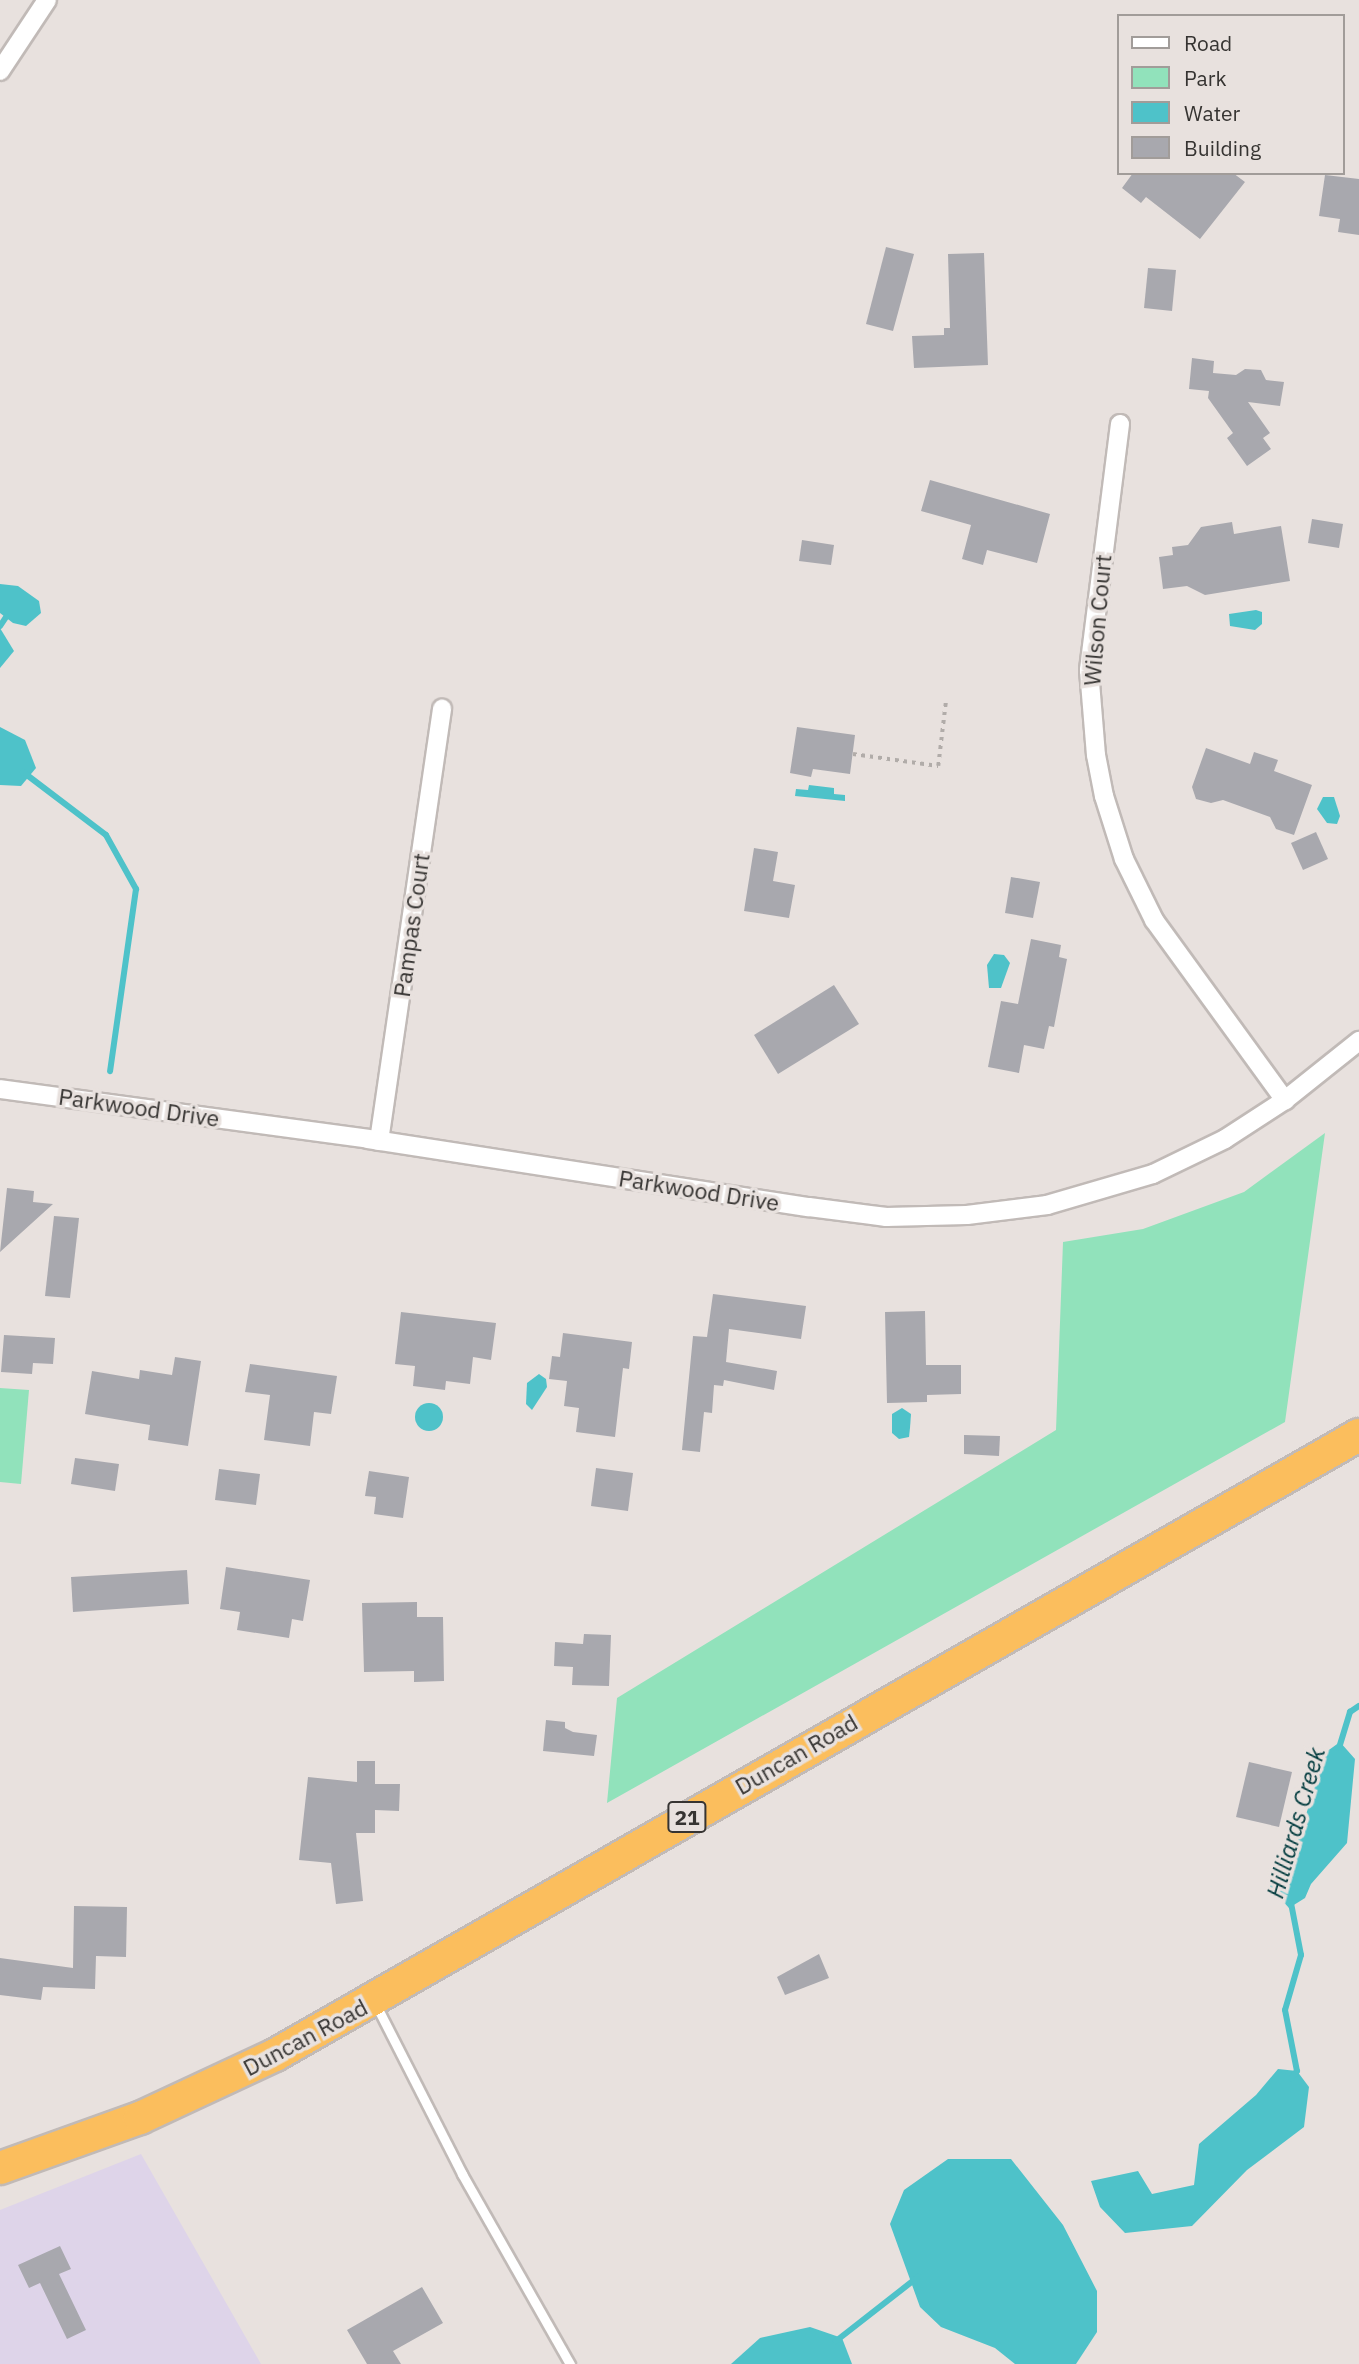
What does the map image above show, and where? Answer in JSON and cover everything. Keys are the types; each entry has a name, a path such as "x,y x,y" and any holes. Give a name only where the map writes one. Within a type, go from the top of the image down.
{"highway":[{"name":"Duncan Road","path":"0,2168 151,2113 275,2055 374,2000 597,1868 1359,1435"}],"street":[{"path":"0,71 47,0"},
{"name":"Wilson Court","path":"1120,424 1089,670 1096,755 1104,796 1124,859 1154,920 1285,1100"},
{"name":"Pampas Court","path":"379,1141 442,709"},
{"name":"Parkwood Drive","path":"0,1089 379,1141 886,1217 967,1215 1047,1205 1153,1174 1225,1139 1285,1100 1359,1041"}],"lane":[{"path":"374,2000 462,2174 570,2364"}],"path":[{"path":"853,754 938,766 946,699"}],"shaded area":[{"path":"141,2154 261,2364 0,2364 0,2210"}],"green space":[{"path":"1325,1133 1285,1422 607,1803 617,1698 1056,1430 1063,1242 1143,1229 1244,1192"},
{"path":"0,1388 29,1390 21,1484 0,1482"}],"water":[{"path":"0,584 18,586 39,601 41,613 26,626 13,623 0,613"},
{"path":"1256,610 1262,612 1262,624 1255,630 1230,626 1229,614"},
{"path":"0,628 14,651 0,668"},
{"path":"0,727 25,740 36,768 21,786 0,785"},
{"path":"809,785 834,788 834,794 845,795 845,801 795,796 796,789 808,790"},
{"path":"1323,797 1334,797 1340,816 1337,824 1327,823 1317,809"},
{"path":"994,954 1004,955 1010,963 1001,988 989,988 987,965"},
{"path":"539,1374 546,1379 547,1387 532,1410 526,1404 527,1383"},
{"path":"429,1403 439,1407 443,1417 439,1427 429,1431 419,1427 415,1417 419,1407"},
{"path":"902,1408 911,1414 910,1428 909,1437 899,1439 892,1433 892,1414"},
{"path":"1340,1742 1355,1759 1347,1843 1311,1884 1305,1898 1289,1908 1270,1887 1275,1871 1295,1849 1326,1752"},
{"path":"1278,2069 1297,2071 1309,2087 1304,2127 1247,2170 1192,2226 1125,2233 1100,2207 1091,2181 1138,2171 1152,2194 1194,2185 1199,2144 1256,2095"},
{"path":"948,2159 1011,2159 1063,2225 1097,2291 1097,2332 1076,2364 1015,2364 995,2348 941,2327 920,2307 890,2224 904,2190"},
{"path":"810,2327 842,2338 852,2364 731,2364 760,2338"}],"building":[{"path":"1132,175 1236,175 1245,182 1200,239 1146,197 1141,203 1122,188"},
{"path":"1325,175 1359,179 1359,235 1338,232 1340,219 1319,216"},
{"path":"886,247 914,254 893,331 866,324"},
{"path":"984,253 988,365 914,368 912,336 944,335 944,328 950,328 948,254"},
{"path":"1148,268 1176,270 1172,311 1144,308"},
{"path":"1192,358 1214,361 1213,373 1236,375 1245,369 1261,370 1266,380 1284,382 1280,406 1248,402 1270,433 1263,438 1271,449 1247,466 1227,438 1233,433 1208,398 1209,391 1189,389"},
{"path":"930,480 1050,514 1037,563 987,550 983,565 962,559 971,525 921,511"},
{"path":"1312,519 1343,524 1339,548 1308,543"},
{"path":"1232,522 1234,534 1281,526 1290,581 1205,595 1187,586 1163,589 1159,557 1173,555 1172,547 1188,545 1201,527"},
{"path":"802,540 834,545 831,565 799,561"},
{"path":"797,727 855,735 850,774 813,769 811,777 790,773"},
{"path":"1206,748 1250,764 1254,752 1278,760 1274,771 1312,785 1294,835 1276,829 1270,817 1223,800 1211,803 1196,799 1192,787"},
{"path":"1316,832 1328,859 1303,870 1291,843"},
{"path":"754,848 778,852 773,881 795,885 789,918 744,911"},
{"path":"1011,877 1040,882 1033,918 1005,913"},
{"path":"1031,939 1061,945 1059,957 1067,959 1054,1027 1049,1026 1044,1049 1024,1045 1019,1073 988,1067 1001,1001 1018,1004"},
{"path":"834,985 859,1024 778,1074 754,1035"},
{"path":"7,1188 34,1191 33,1202 53,1204 0,1252"},
{"path":"54,1216 79,1218 70,1298 45,1296"},
{"path":"713,1294 806,1306 801,1339 729,1329 726,1362 777,1371 774,1390 724,1380 723,1386 714,1385 712,1413 704,1412 700,1452 682,1450 693,1336 707,1337"},
{"path":"925,1311 926,1365 961,1365 961,1394 927,1395 927,1402 887,1403 885,1312"},
{"path":"401,1312 496,1323 491,1360 473,1357 470,1384 446,1381 445,1390 413,1386 415,1366 395,1364"},
{"path":"563,1333 632,1342 629,1369 623,1368 615,1437 576,1432 579,1408 564,1406 567,1381 549,1379 552,1356 560,1357"},
{"path":"4,1335 55,1338 53,1364 33,1363 32,1374 1,1372"},
{"path":"175,1357 201,1361 188,1446 148,1440 150,1425 85,1414 92,1371 139,1379 140,1370 172,1375"},
{"path":"250,1364 337,1376 331,1414 314,1412 310,1446 264,1440 270,1395 245,1392"},
{"path":"964,1435 1000,1436 999,1456 964,1454"},
{"path":"75,1458 119,1464 115,1491 71,1484"},
{"path":"596,1468 633,1473 628,1511 591,1506"},
{"path":"219,1469 260,1474 256,1505 215,1500"},
{"path":"369,1471 409,1477 403,1518 374,1514 376,1497 365,1496"},
{"path":"226,1567 310,1580 303,1621 292,1619 289,1638 237,1630 240,1612 220,1609"},
{"path":"187,1570 189,1604 73,1612 71,1577"},
{"path":"417,1602 417,1617 443,1617 444,1681 414,1682 414,1671 364,1672 362,1603"},
{"path":"584,1634 611,1635 609,1686 572,1685 573,1667 554,1666 555,1642 583,1644"},
{"path":"546,1720 565,1722 565,1728 573,1732 597,1735 594,1756 543,1751"},
{"path":"357,1761 375,1761 375,1784 400,1784 399,1811 375,1810 375,1833 356,1833 363,1901 336,1904 331,1863 299,1860 308,1777 357,1782"},
{"path":"1249,1762 1292,1772 1279,1827 1236,1817"},
{"path":"74,1906 127,1907 126,1957 96,1956 95,1989 43,1987 41,2000 0,1995 0,1958 73,1968"},
{"path":"819,1954 829,1978 785,1995 777,1977"},
{"path":"60,2246 71,2269 59,2274 86,2330 67,2339 40,2283 29,2288 18,2265"},
{"path":"422,2287 443,2323 393,2351 401,2364 367,2364 347,2330"}],"waterway":[{"path":"0,626 6,617"},
{"path":"23,772 106,835 136,889 110,1071"},
{"name":"Hilliards Creek","path":"1339,1748 1350,1712 1359,1706"},
{"name":"Hilliards Creek","path":"1291,1903 1301,1955 1285,2010 1297,2071 1292,2078"},
{"name":"Hilliards Creek","path":"836,2341 918,2277"}]}
